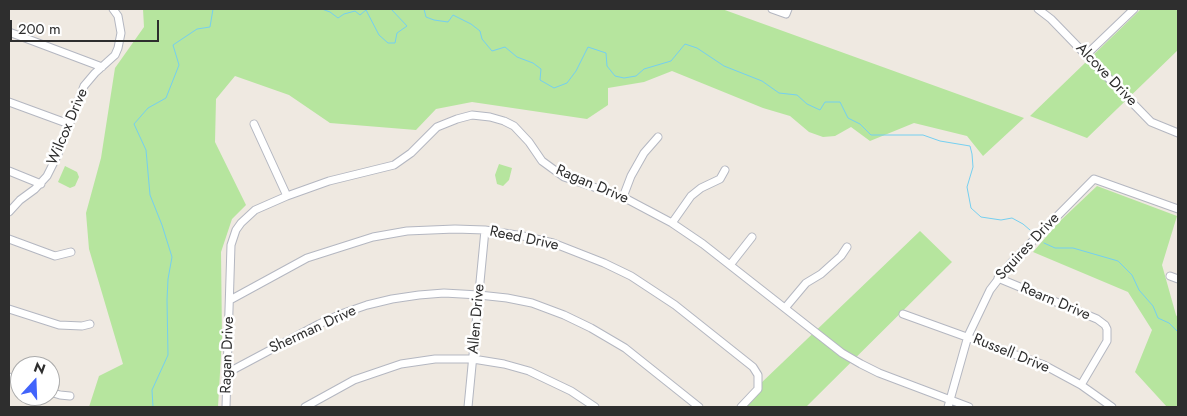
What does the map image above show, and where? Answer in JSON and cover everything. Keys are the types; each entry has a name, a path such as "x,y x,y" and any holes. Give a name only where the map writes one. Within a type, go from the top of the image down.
{"street":[{"name":"Wilcox Drive","path":"9,212 41,184 52,167 84,86 115,55 120,39 120,24 113,9"},
{"path":"772,9 787,11"},
{"name":"Alcove Drive","path":"1038,9 1049,17 1151,122 1178,133"},
{"path":"1086,55 1134,9"},
{"path":"9,32 102,67"},
{"path":"9,102 69,124"},
{"name":"Ragan Drive","path":"226,407 232,245 236,230 246,217 255,210 321,183 394,165 411,153 437,127 472,115 504,121 519,131 542,161 564,177 623,197 672,223 730,265 842,353 879,373 949,404 969,407"},
{"path":"254,124 287,196"},
{"path":"623,197 631,176 644,153 658,137"},
{"path":"672,223 691,196 701,188 720,179 725,170"},
{"path":"9,172 41,184"},
{"name":"Squires Drive","path":"949,404 968,336 981,307 998,278 1094,180 1178,208"},
{"name":"Reed Drive","path":"230,300 307,258 373,237 420,230 455,229 485,230 523,236 581,252 622,271 654,290 753,367 758,375 758,389 743,405"},
{"name":"Allen Drive","path":"468,407 485,230"},
{"path":"730,265 752,237"},
{"path":"9,239 55,256 71,252"},
{"path":"785,308 806,283 821,274 841,256 847,247"},
{"path":"1170,276 1178,279"},
{"name":"Rearn Drive","path":"998,278 1097,319 1104,325 1107,329 1107,341 1081,385"},
{"name":"Sherman Drive","path":"227,373 326,321 367,305 419,295 444,293 479,295 507,298 532,304 564,315 591,328 625,348 699,407"},
{"path":"9,309 59,325 82,326 90,324"},
{"name":"Russell Drive","path":"903,314 1044,365 1081,385 1112,407"},
{"path":"305,407 354,380 401,364 435,359 473,359 504,364 529,371 572,391 595,407"},
{"path":"60,395 70,396"}],"green space":[{"path":"143,9 722,9 1024,118 983,156 967,136 914,123 870,141 851,127 835,136 823,137 809,132 790,116 763,108 672,71 644,82 608,88 608,105 587,119 472,102 436,109 416,130 330,123 289,95 235,76 216,99 215,142 246,205 232,219 221,252 222,338 218,407 89,407 99,376 123,364 89,249 86,213 101,158 115,68 144,27"},
{"path":"1141,9 1178,9 1178,50 1087,138 1030,116"},
{"path":"499,164 512,168 509,180 503,186 497,184 495,175"},
{"path":"65,166 77,172 79,177 75,186 70,188 58,182"},
{"path":"1097,186 1177,216 1162,265 1178,318 1178,407 1167,407 1135,372 1152,330 1128,292 1033,252 1059,222"},
{"path":"920,231 952,262 806,407 736,407"}],"waterway":[{"path":"153,407 152,390 168,355 167,300 172,257 150,195 146,150 134,124 148,108 166,98 179,65 173,45 197,29 210,27 213,9"},
{"path":"322,9 338,18 355,11 360,15 366,10 379,35 388,43 395,43 397,33 407,26 391,9"},
{"path":"402,9 416,9"},
{"path":"424,9 426,17 434,20 448,22 453,15 471,24 480,31 482,39 492,51 505,47 517,57 533,63 541,69 540,80 554,88 567,83 576,71 588,47 606,53 607,66 615,76 624,78 636,76 644,69 671,61 685,44 697,48 724,66 762,81 779,93 797,95 807,104 820,110 825,102 840,102 848,118 860,124 871,135 923,135 940,141 970,146 973,167 967,187 971,208 981,217 1001,220 1012,218 1030,230"},
{"path":"1044,243 1055,248 1073,248 1118,261 1132,275 1139,290 1153,306 1158,318 1169,323 1178,332"}]}
